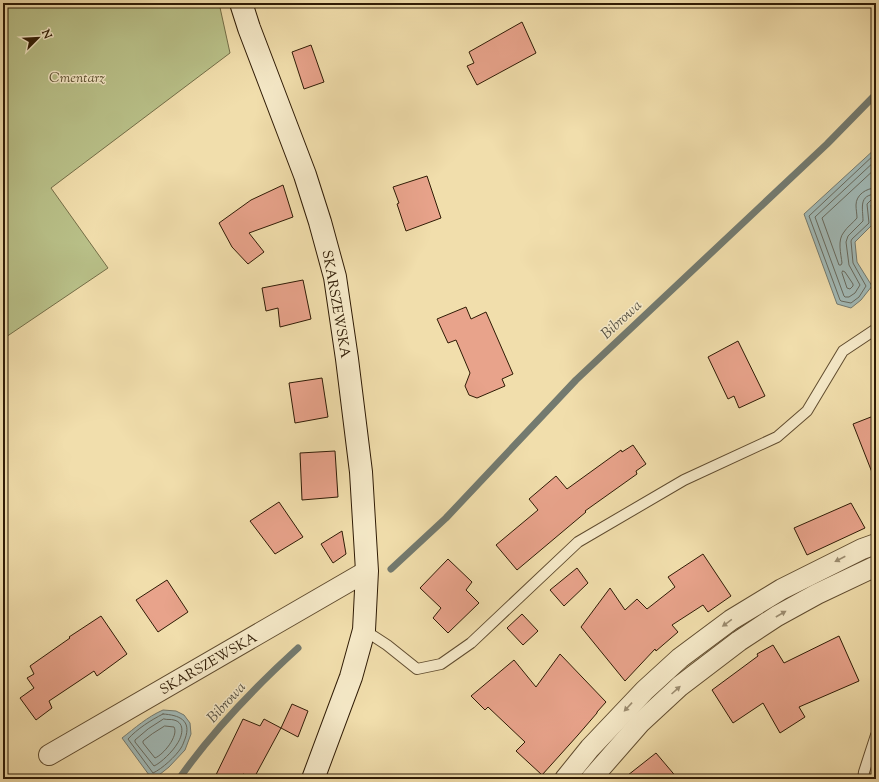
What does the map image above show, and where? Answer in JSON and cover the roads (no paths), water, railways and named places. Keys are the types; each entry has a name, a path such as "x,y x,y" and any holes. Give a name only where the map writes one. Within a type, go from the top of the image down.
{"street":[{"name":"SKARSZEWSKA","path":"241,3 304,175 320,222 335,277 361,472 367,571 364,630 352,677 313,779"},
{"path":"565,779 590,748 645,690 680,658 731,620 782,589 862,549 876,544"},
{"path":"591,779 640,723 680,686 739,642 784,612 817,594 876,566"},
{"name":"SKARSZEWSKA","path":"48,755 367,571"}],"lane":[{"path":"364,630 387,645 417,669 441,664 471,643 578,542 684,480 777,437 808,411 843,351 876,329"},
{"path":"863,779 876,736"}],"water":[{"path":"876,148 876,202 871,205 873,224 855,242 857,262 872,286 861,300 851,308 837,304 804,214"},
{"path":"163,710 176,711 184,715 190,723 191,734 185,750 169,767 152,779 122,738 146,719"}],"waterway":[{"name":"Bibrowa","path":"391,569 446,518 576,380 827,144 876,94"},
{"name":"Bibrowa","path":"179,779 206,743 235,710 298,648"}],"park label":[{"name":"Cmentarz","path":"77,77"}]}
